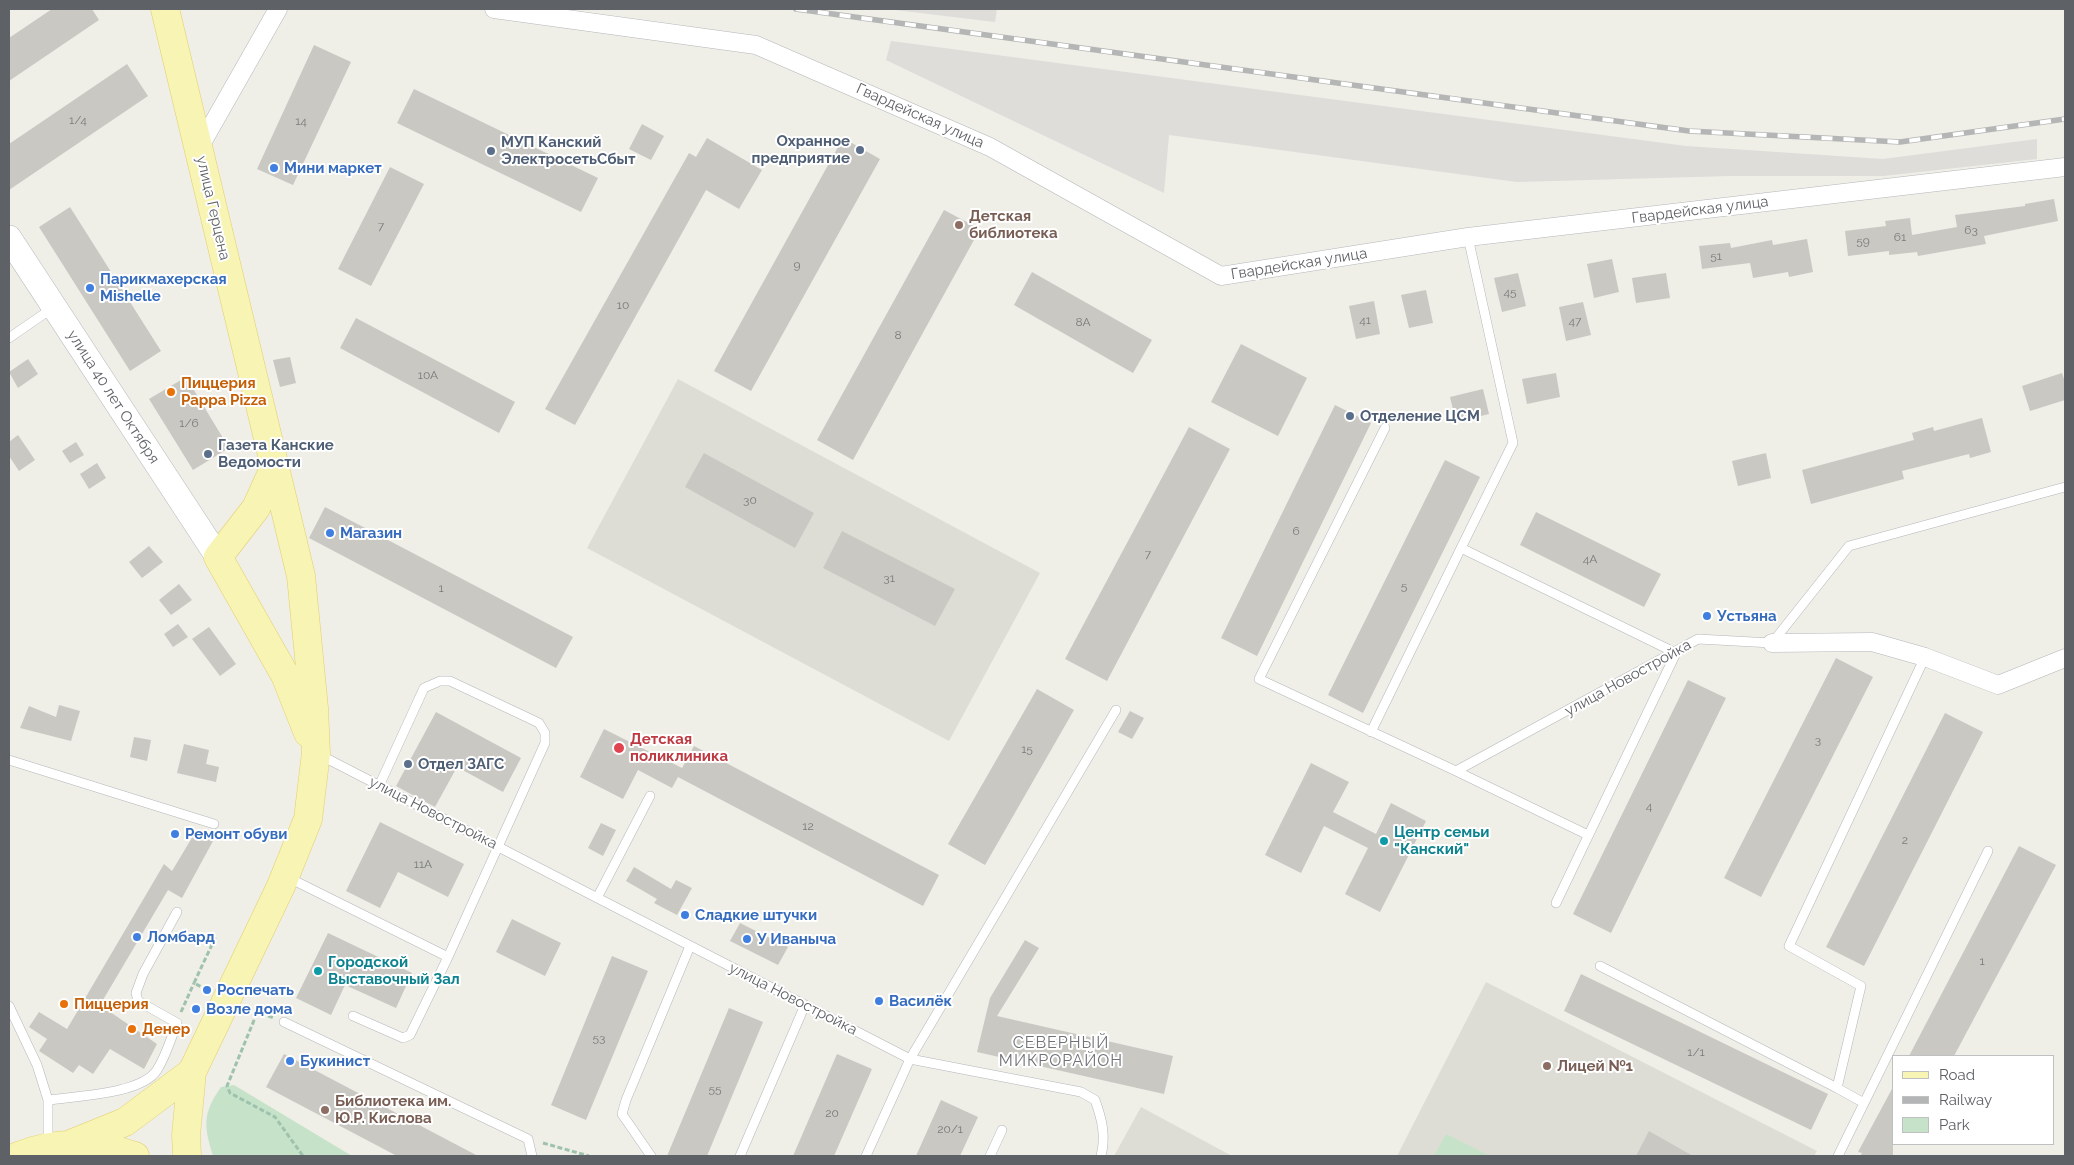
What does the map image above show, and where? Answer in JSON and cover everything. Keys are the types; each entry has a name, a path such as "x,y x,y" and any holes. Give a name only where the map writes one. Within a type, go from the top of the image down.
{"main road":[{"name":"улица Герцена","path":"165,9 301,576 314,708 316,753 308,819 284,876 192,1072"},
{"name":"улица 40 лет Октября","path":"9,238 218,557"},
{"path":"275,466 256,508 218,557 285,675 316,753"},
{"path":"18,1156 60,1145 125,1122 192,1072"},
{"path":"187,1156 186,1135 192,1072"},
{"path":"60,1145 114,1149 135,1156"}],"street":[{"path":"199,148 278,9"},
{"name":"Гвардейская улица","path":"494,9 756,45 990,147 1221,276 1468,237 2065,167"},
{"path":"1772,643 1872,642 1924,658 1998,685 2065,658"}],"lane":[{"path":"1372,732 1513,443 1468,237"},
{"path":"9,338 55,307"},
{"path":"1385,428 1259,680 1456,771 1588,835"},
{"path":"1772,643 1849,546 2065,487"},
{"path":"1461,548 1676,653 1556,903"},
{"name":"улица Новостройка","path":"1456,771 1676,653 1698,639 1772,643"},
{"path":"1837,1088 1861,986 1789,946 1924,658"},
{"path":"352,1016 392,1035 403,1038 410,1035 499,847 544,743 544,733 539,723 450,681 440,681 424,688 380,786"},
{"path":"866,1156 910,1059 1116,710"},
{"name":"улица Новостройка","path":"316,753 910,1059 1081,1092 1095,1100 1102,1119 1104,1142 1102,1156"},
{"path":"9,760 214,824"},
{"path":"597,898 650,796"},
{"path":"1838,1156 1988,851"},
{"path":"284,876 448,956"},
{"path":"48,1100 135,1086 148,1080 157,1070 177,1023 138,1002 136,993 143,974 177,912"},
{"path":"651,1156 622,1114 626,1100 690,946"},
{"path":"1600,966 1864,1103"},
{"path":"740,1156 805,1005"},
{"path":"9,1006 37,1065 60,1145"},
{"path":"284,1022 528,1139 532,1156"},
{"path":"990,1156 1002,1130"}],"path":[{"path":"177,1023 194,983"},
{"path":"257,1013 227,1086 230,1093 275,1117 303,1156"},
{"path":"528,1139 589,1156"}],"shaded area":[{"path":"887,9 997,9 995,22"},
{"path":"891,41 1686,146 1883,159 2037,139 2037,159 1883,176 1729,176 1517,182 1169,135 1164,193 886,60"},
{"path":"678,379 1040,573 949,741 587,548"},
{"name":"Лицей №1","path":"1486,982 1817,1151 1814,1156 1397,1156"},
{"path":"1141,1107 1232,1156 1114,1156"}],"green space":[{"path":"234,1085 352,1156 213,1156 206,1120 210,1105 221,1087"},
{"path":"1446,1134 1490,1156 1434,1156"}],"building":[{"path":"52,9 92,9 99,20 9,81 9,38"},
{"path":"314,45 351,62 293,185 257,169"},
{"path":"127,64 148,96 9,190 9,144"},
{"path":"414,89 598,178 581,212 397,123"},
{"path":"642,124 664,136 651,160 629,149"},
{"path":"707,138 762,170 739,209 706,190 575,425 545,409 689,153 696,157"},
{"path":"843,138 880,159 751,391 714,371"},
{"path":"390,167 424,184 371,286 338,269"},
{"path":"2054,199 2058,221 1984,236 1986,244 1918,256 1917,252 1889,255 1889,251 1848,256 1845,231 1886,226 1885,221 1910,218 1912,235 1957,227 1955,215 2025,206 2025,204"},
{"path":"70,207 161,351 130,371 39,227"},
{"path":"944,210 980,229 853,460 817,440"},
{"path":"1807,239 1813,272 1789,277 1788,272 1753,278 1750,263 1702,269 1699,246 1730,243 1731,248 1772,240 1773,245"},
{"path":"1612,259 1619,292 1594,298 1587,264"},
{"path":"1032,272 1152,340 1133,373 1014,305"},
{"path":"1518,273 1526,306 1502,312 1494,278"},
{"path":"1666,273 1670,298 1636,303 1632,278"},
{"path":"1426,290 1433,323 1409,328 1401,295"},
{"path":"1374,301 1380,334 1356,339 1349,306"},
{"path":"1583,302 1591,335 1566,341 1559,307"},
{"path":"356,318 515,402 499,433 340,348"},
{"path":"1241,344 1307,378 1278,436 1211,402"},
{"path":"290,357 296,383 280,387 273,360"},
{"path":"28,359 38,374 18,388 9,372"},
{"path":"1556,373 1560,397 1527,404 1522,379"},
{"path":"2062,373 2065,382 2065,400 2030,411 2022,386"},
{"path":"186,377 229,448 193,470 149,399"},
{"path":"1483,389 1489,414 1456,422 1450,397"},
{"path":"1335,405 1371,423 1257,656 1221,638"},
{"path":"1982,418 1991,452 1970,458 1969,454 1902,471 1904,479 1811,504 1802,470 1914,440 1912,433 1933,427 1934,431"},
{"path":"1189,427 1230,449 1107,681 1065,659"},
{"path":"18,435 35,460 19,471 9,456 9,442"},
{"path":"76,442 84,455 70,463 62,451"},
{"path":"704,453 814,513 795,548 685,487"},
{"path":"1766,453 1771,478 1738,486 1732,461"},
{"path":"1445,460 1480,477 1363,713 1328,695"},
{"path":"97,463 106,478 89,489 80,474"},
{"path":"325,507 573,637 556,668 309,538"},
{"path":"1536,512 1661,574 1644,607 1520,545"},
{"path":"842,531 955,589 935,626 823,568"},
{"path":"149,546 163,562 142,578 129,562"},
{"path":"179,584 192,600 171,615 159,600"},
{"path":"178,624 188,637 173,647 164,634"},
{"path":"209,627 236,664 220,676 192,639"},
{"path":"1836,658 1873,677 1761,897 1724,878"},
{"path":"1688,680 1726,698 1611,933 1573,914"},
{"path":"1037,689 1074,710 985,865 948,844"},
{"path":"59,705 80,711 71,741 20,728 29,706 56,717"},
{"path":"1130,711 1144,718 1132,739 1118,732"},
{"path":"436,712 521,758 503,792 457,767 435,807 396,786"},
{"path":"1945,713 1983,732 1864,966 1826,947"},
{"path":"604,729 682,768 681,770 694,746 939,875 923,906 678,777 672,788 638,770 623,799 580,777"},
{"path":"134,737 151,740 147,761 130,757"},
{"path":"184,744 209,750 206,764 219,767 216,782 177,773"},
{"name":"Центр семьи \"Канский\"","path":"1311,763 1349,782 1333,812 1376,834 1391,803 1426,821 1380,912 1345,894 1368,848 1324,826 1301,873 1265,855"},
{"path":"380,822 464,864 448,897 398,872 380,908 346,891"},
{"path":"601,823 616,830 603,856 588,848"},
{"path":"196,831 213,841 182,898 168,890 100,1005 157,1044 144,1069 110,1049 93,1074 79,1065 73,1073 39,1051 47,1039 29,1027 39,1012 67,1029 164,864 172,871"},
{"path":"2019,846 2056,865 1955,1055 1910,1055"},
{"path":"634,867 671,889 676,880 692,888 677,915 654,903 657,899 626,881"},
{"path":"512,919 561,943 545,976 496,952"},
{"path":"740,923 788,947 778,965 730,941"},
{"path":"328,933 412,973 396,1008 345,985 331,1015 296,998"},
{"path":"1025,940 1039,948 997,1016 1173,1056 1164,1094 977,1052 990,998"},
{"path":"612,956 648,971 586,1120 551,1105"},
{"path":"1581,974 1828,1094 1811,1130 1564,1011"},
{"path":"729,1008 763,1022 707,1156 667,1156"},
{"path":"284,1054 478,1156 397,1156 266,1087"},
{"path":"837,1054 872,1069 834,1156 793,1156"},
{"path":"1892,1089 1893,1156 1860,1156 1862,1153 1858,1152"},
{"path":"941,1100 978,1117 960,1156 916,1156"},
{"path":"1649,1131 1693,1156 1636,1156"}],"railway":[{"path":"796,9 1689,131 1900,142 2065,119"}],"place":[{"name":"Охранное предприятие","path":"860,150"},
{"name":"МУП Канский ЭлектросетьСбыт","path":"491,151"},
{"name":"Мини маркет","path":"274,168"},
{"name":"Детская библиотека","path":"959,225"},
{"name":"Парикмахерская Mishelle","path":"90,288"},
{"name":"Пиццерия Pappa Pizza","path":"171,392"},
{"name":"Отделение ЦСМ","path":"1350,416"},
{"name":"Газета Канские Ведомости","path":"208,454"},
{"name":"Магазин","path":"330,533"},
{"name":"Устьяна","path":"1707,616"},
{"name":"Детская поликлиника","path":"619,748"},
{"name":"Отдел ЗАГС","path":"408,764"},
{"name":"Ремонт обуви","path":"175,834"},
{"name":"Центр семьи \"Канский\"","path":"1384,841"},
{"name":"Сладкие штучки","path":"685,915"},
{"name":"Ломбард","path":"137,937"},
{"name":"У Иваныча","path":"747,939"},
{"name":"Городской Выставочный Зал","path":"318,971"},
{"name":"Роспечать","path":"207,990"},
{"name":"Василёк","path":"879,1001"},
{"name":"Пиццерия","path":"64,1004"},
{"name":"Возле дома","path":"196,1009"},
{"name":"Денер","path":"132,1029"},
{"name":"Букинист","path":"290,1061"},
{"name":"Лицей №1","path":"1547,1066"},
{"name":"Библиотека им. Ю.Р. Кислова","path":"325,1110"}],"district":[{"name":"СЕВЕРНЫЙ МИКРОРАЙОН","path":"1061,1052"}]}
